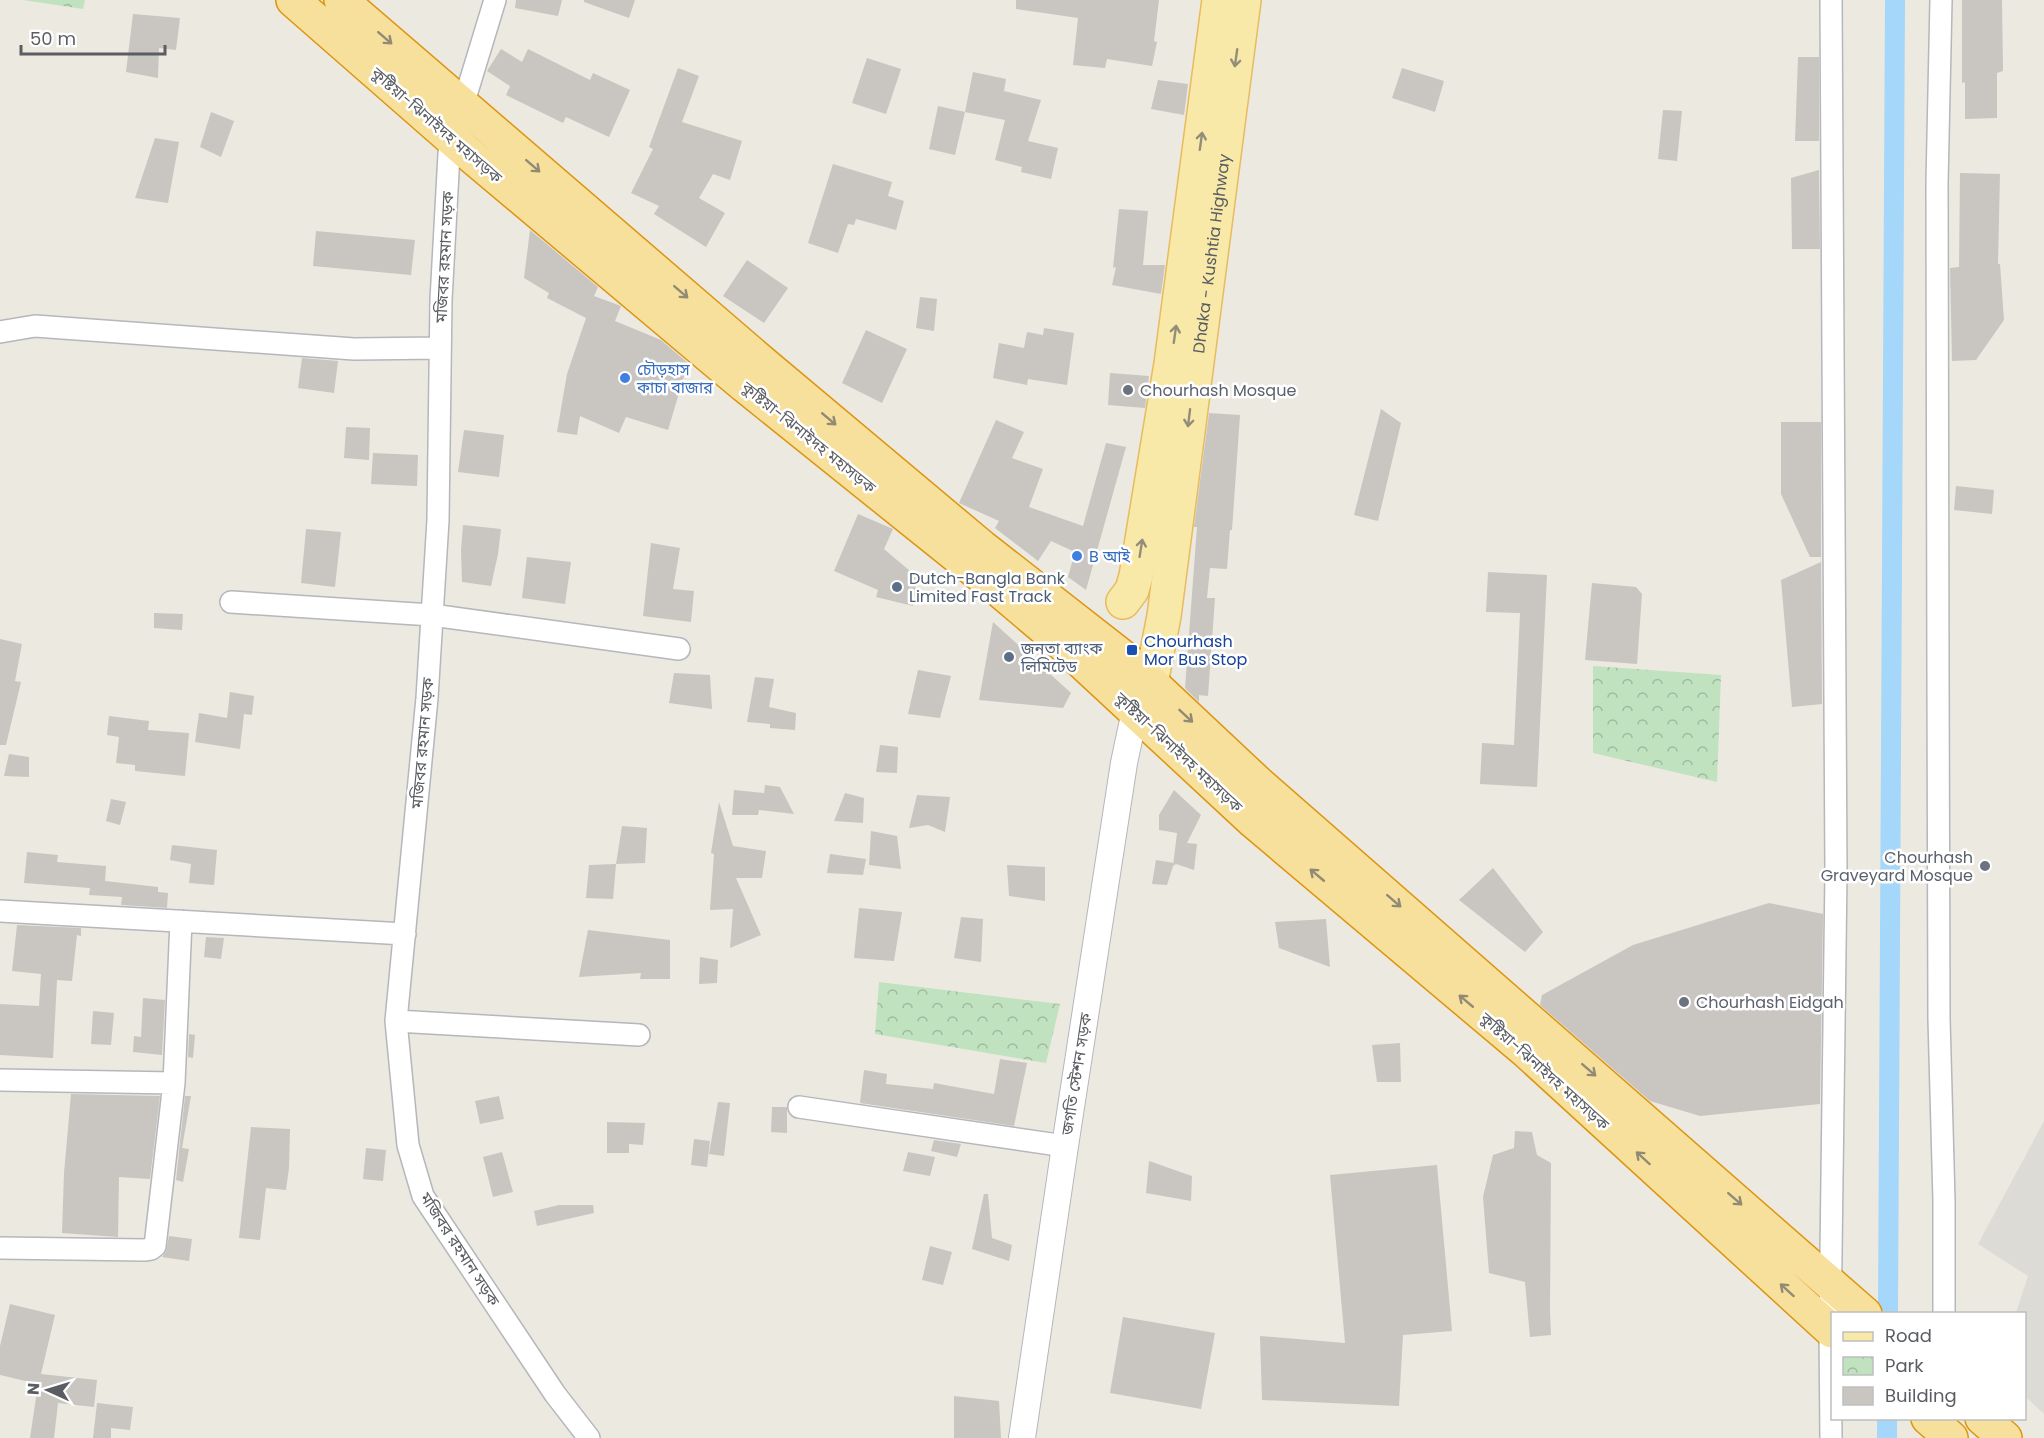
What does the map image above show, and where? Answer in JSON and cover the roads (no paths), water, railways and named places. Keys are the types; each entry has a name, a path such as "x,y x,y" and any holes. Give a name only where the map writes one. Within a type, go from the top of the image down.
{"highway":[{"name":"কুষ্টিয়া-ঝিনাইদহ মহাসড়ক","path":"293,0 745,386 1070,633 1128,662 1550,1054 1831,1330"},
{"name":"কুষ্টিয়া-ঝিনাইদহ মহাসড়ক","path":"341,0 774,372 982,547 1070,633 1135,711 1252,821 1550,1054 1849,1299"},
{"path":"1983,1420 2005,1438"}],"main road":[{"name":"Dhaka - Kushtia Highway","path":"1123,602 1132,590 1136,576 1171,364 1219,0"},
{"name":"Dhaka - Kushtia Highway","path":"1135,711 1151,683 1164,616 1244,0"},
{"path":"1070,633 1123,602 1164,616"}],"street":[{"name":"মজিবর রহমান সড়ক","path":"495,0 464,105 450,136 441,300 438,520 427,698 396,1021 408,1145 423,1196 555,1394 589,1438"},
{"path":"1832,0 1836,885 1849,1299 1841,1312"},
{"path":"1941,0 1937,183 1938,635 1939,1018 1944,1201 1944,1312"},
{"path":"0,332 35,326 354,349 440,348"},
{"path":"231,602 432,615 679,649"},
{"name":"জগতি স্টেশন সড়ক","path":"1023,1438 1124,763 1135,711"},
{"path":"0,910 405,934"},
{"path":"0,1248 144,1250 155,1246 174,1083 181,921"},
{"path":"396,1021 639,1035"},
{"path":"0,1080 174,1083"},
{"path":"799,1107 1065,1146"},
{"path":"1831,1330 1831,1438"}],"waterway":[{"path":"1888,1312 1895,0"},
{"path":"1887,1420 1887,1438"}],"place":[{"name":"চৌড়হাস কাচা বাজার","path":"625,378"},
{"name":"Chourhash Mosque","path":"1128,390"},
{"name":"B আই","path":"1077,556"},
{"name":"Dutch-Bangla Bank Limited Fast Track","path":"897,587"},
{"name":"Chourhash Mor Bus Stop","path":"1132,650"},
{"name":"জনতা ব্যাংক লিমিটেড","path":"1009,657"},
{"name":"Chourhash Graveyard Mosque","path":"1985,866"},
{"name":"Chourhash Eidgah","path":"1684,1002"}]}
